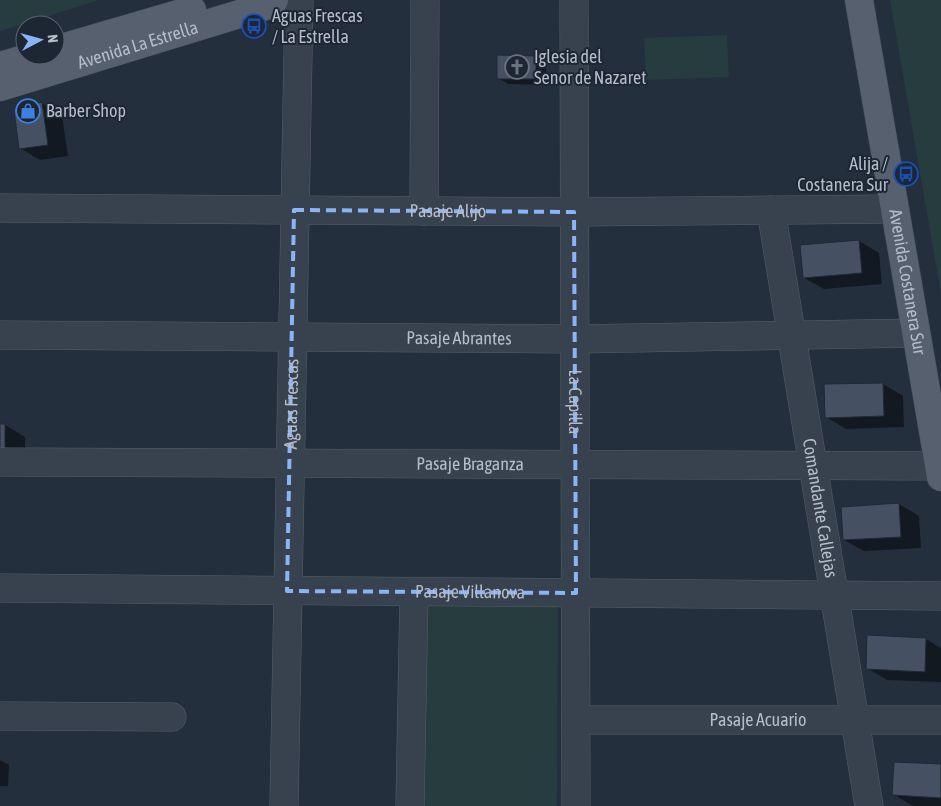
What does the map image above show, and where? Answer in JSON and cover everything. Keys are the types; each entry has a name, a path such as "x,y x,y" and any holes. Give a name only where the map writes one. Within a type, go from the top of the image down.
{"main road":[{"name":"Avenida La Estrella","path":"65,47 227,0"},
{"name":"Avenida La Estrella","path":"0,87 269,5 274,0"},
{"name":"Avenida Costanera Sur","path":"859,0 940,472"},
{"path":"0,66 15,62"}],"street":[{"name":"Aguas Frescas","path":"284,806 299,0"},
{"path":"424,0 424,211"},
{"name":"La Capilla","path":"574,0 576,806"},
{"name":"Pasaje Alijo","path":"0,208 574,212 895,209"},
{"name":"Comandante Callejas","path":"771,210 869,806"},
{"name":"Pasaje Abrantes","path":"0,335 292,339 575,339 916,334"},
{"name":"Pasaje Braganza","path":"0,462 814,465 940,472"},
{"name":"Pasaje Villanova","path":"0,588 941,596"},
{"path":"410,806 414,592"},
{"path":"0,716 172,717"},
{"name":"Pasaje Acuario","path":"576,720 941,720"}],"highlighted area":[{"path":"294,210 574,212 576,593 287,591"}],"green space":[{"path":"0,0 99,0 51,15 15,15 15,26 0,31"},
{"path":"890,0 941,0 941,294"},
{"path":"727,35 729,77 646,80 644,38"},
{"path":"424,599 558,603 557,806 423,806"}],"building":[{"name":"Iglesia del Senor de Nazaret","path":"497,55 536,56 536,79 497,79"},
{"path":"42,102 48,145 19,149 14,110"},
{"path":"859,240 862,273 803,278 800,245"},
{"path":"883,383 884,416 825,418 824,384"},
{"path":"0,424 5,424 5,449 0,449"},
{"path":"899,503 901,537 843,540 841,507"},
{"path":"867,635 926,638 925,672 866,669"},
{"path":"894,762 941,764 941,798 892,795"}],"place":[{"name":"Aguas Frescas / La Estrella","path":"254,26"},
{"name":"Iglesia del Senor de Nazaret","path":"517,67"},
{"name":"Barber Shop","path":"28,111"},
{"name":"Alija / Costanera Sur","path":"906,174"}]}
